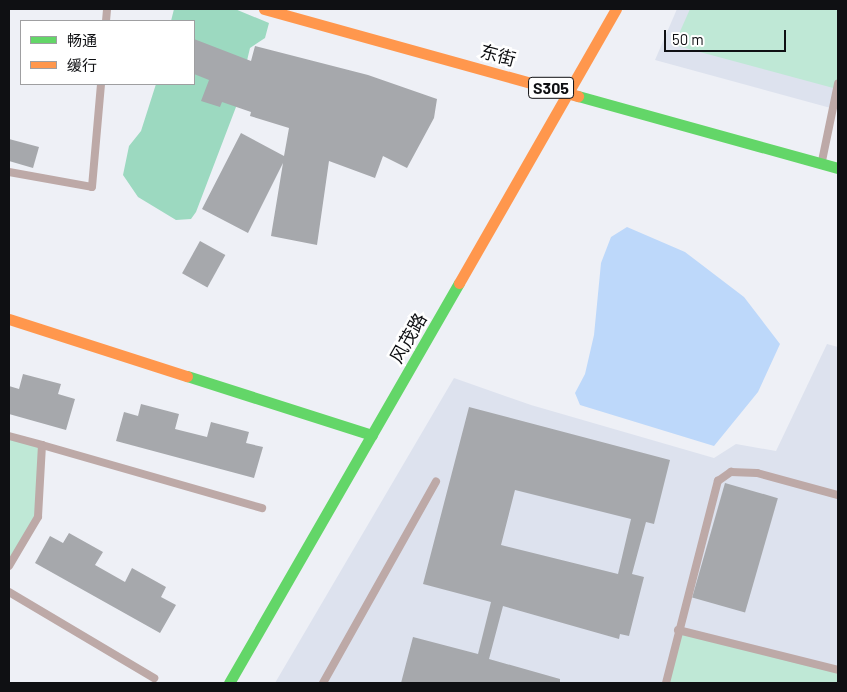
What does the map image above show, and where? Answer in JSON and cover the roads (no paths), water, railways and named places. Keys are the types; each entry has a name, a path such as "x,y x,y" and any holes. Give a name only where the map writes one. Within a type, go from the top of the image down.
{"street":[{"name":"东街","path":"264,9 838,168"},
{"name":"风茂路","path":"229,683 616,9"},
{"path":"9,319 372,435"}],"lane":[{"path":"821,163 838,84"},
{"path":"9,172 92,187 101,85"},
{"path":"9,436 262,508"},
{"path":"9,566 38,517 42,445"},
{"path":"666,683 678,630 718,481 732,472 757,474 838,495"},
{"path":"323,683 436,482"},
{"path":"9,592 154,678"},
{"path":"678,630 838,670"}],"water":[{"path":"627,227 685,252 744,297 780,344 758,392 714,446 580,405 575,393 585,374 594,335 601,263 611,237"}]}
